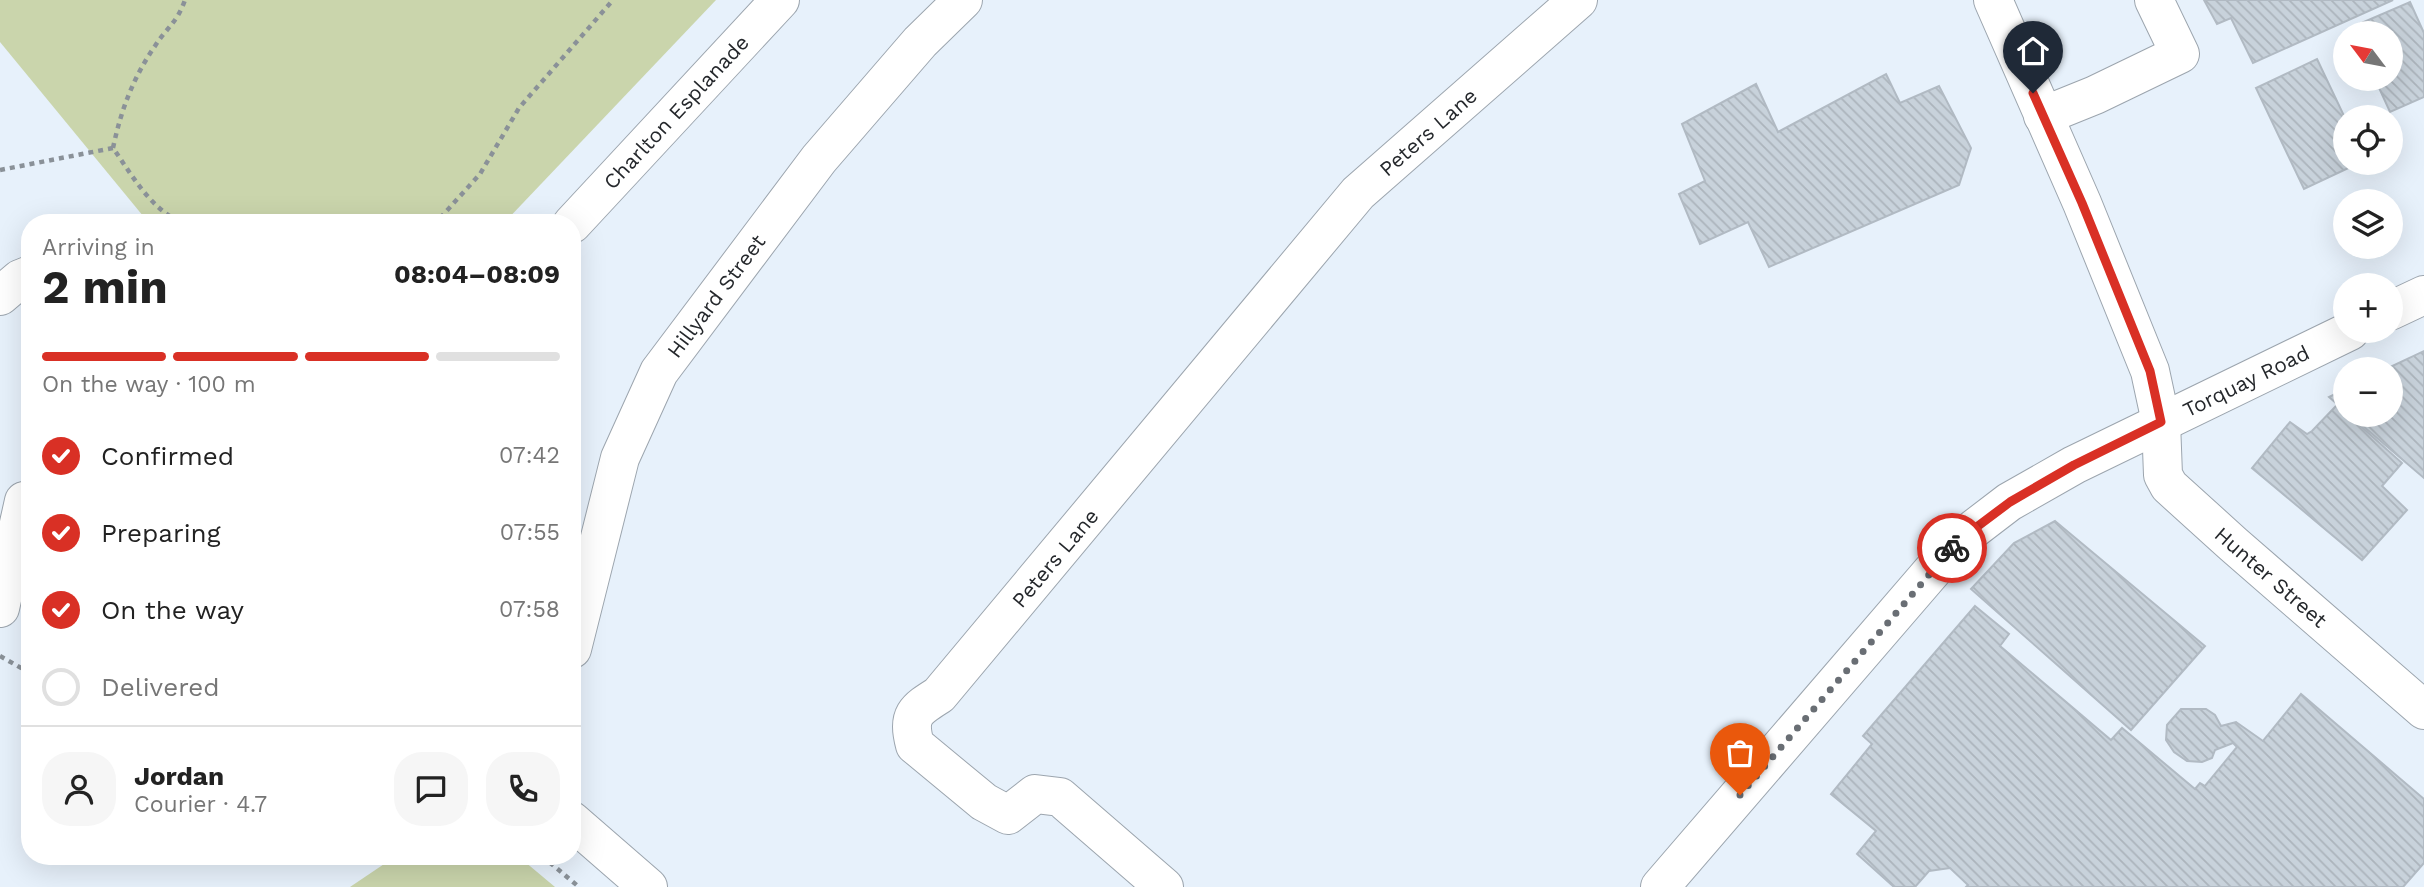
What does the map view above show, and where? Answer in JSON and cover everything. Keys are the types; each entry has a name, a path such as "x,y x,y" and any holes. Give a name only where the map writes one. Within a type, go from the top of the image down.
{"street":[{"name":"Charlton Esplanade","path":"581,214 779,0"},
{"name":"Hillyard Street","path":"581,613 620,458 659,372 818,159 920,42 962,0"},
{"name":"Peters Lane","path":"1164,887 1060,797 1035,794 1008,815 984,802 915,746 911,732 912,717 920,707 939,695 1358,193 1578,0"},
{"name":"Hunter Street","path":"1993,0 2082,203 2150,371 2161,422 2163,475 2169,486 2424,710"},
{"path":"2043,116 2095,95 2180,54 2154,0"},
{"path":"0,296 21,279"},
{"path":"2403,305 2424,295"},
{"name":"Torquay Road","path":"1660,887 1958,541 2010,502 2074,465 2333,339"},
{"path":"0,608 18,495"},
{"path":"581,829 648,887"}],"path":[{"path":"165,214 145,194 113,148 130,86 156,44 179,18 185,0"},
{"path":"444,214 480,174 519,108 614,0"},
{"path":"0,170 113,148"},
{"path":"0,656 21,668"},
{"path":"553,865 579,887"}],"green space":[{"path":"0,0 716,0 513,214 141,214 0,42"},
{"path":"383,865 529,865 555,887 350,887"}],"building":[{"path":"2204,0 2393,0 2346,21 2333,21 2333,27 2253,63 2231,18 2217,24"},
{"path":"2410,2 2424,33 2424,97 2403,106 2387,105 2380,91 2403,91 2403,21 2366,21"},
{"path":"2317,59 2339,105 2333,105 2334,175 2304,189 2256,88"},
{"path":"1886,74 1900,103 1939,86 1971,148 1959,185 1769,267 1748,222 1700,244 1679,194 1705,181 1682,124 1756,84 1778,132"},
{"path":"2424,351 2424,478 2364,427 2403,427 2403,361"},
{"path":"2333,409 2333,427 2362,427 2402,463 2382,486 2407,510 2362,560 2252,468 2290,422 2307,434"},
{"path":"2055,521 2205,646 2131,730 1971,589 2014,543"},
{"path":"1975,606 2009,634 2000,646 2111,740 2122,728 2195,789 2200,783 2205,786 2237,747 2233,743 2215,750 2212,758 2202,762 2187,761 2174,752 2166,740 2167,725 2181,709 2206,709 2215,715 2221,726 2236,722 2263,741 2301,694 2424,799 2424,863 2403,887 1966,887 1968,885 1950,868 1929,871 1915,887 1894,887 1857,854 1876,831 1831,794 1872,744 1863,736"}],"way so far":[{"path":"1740,795 1952,548"}],"route":[{"path":"1952,548 2010,502 2074,465 2161,422 2150,371 2082,203 2033,93"}]}
